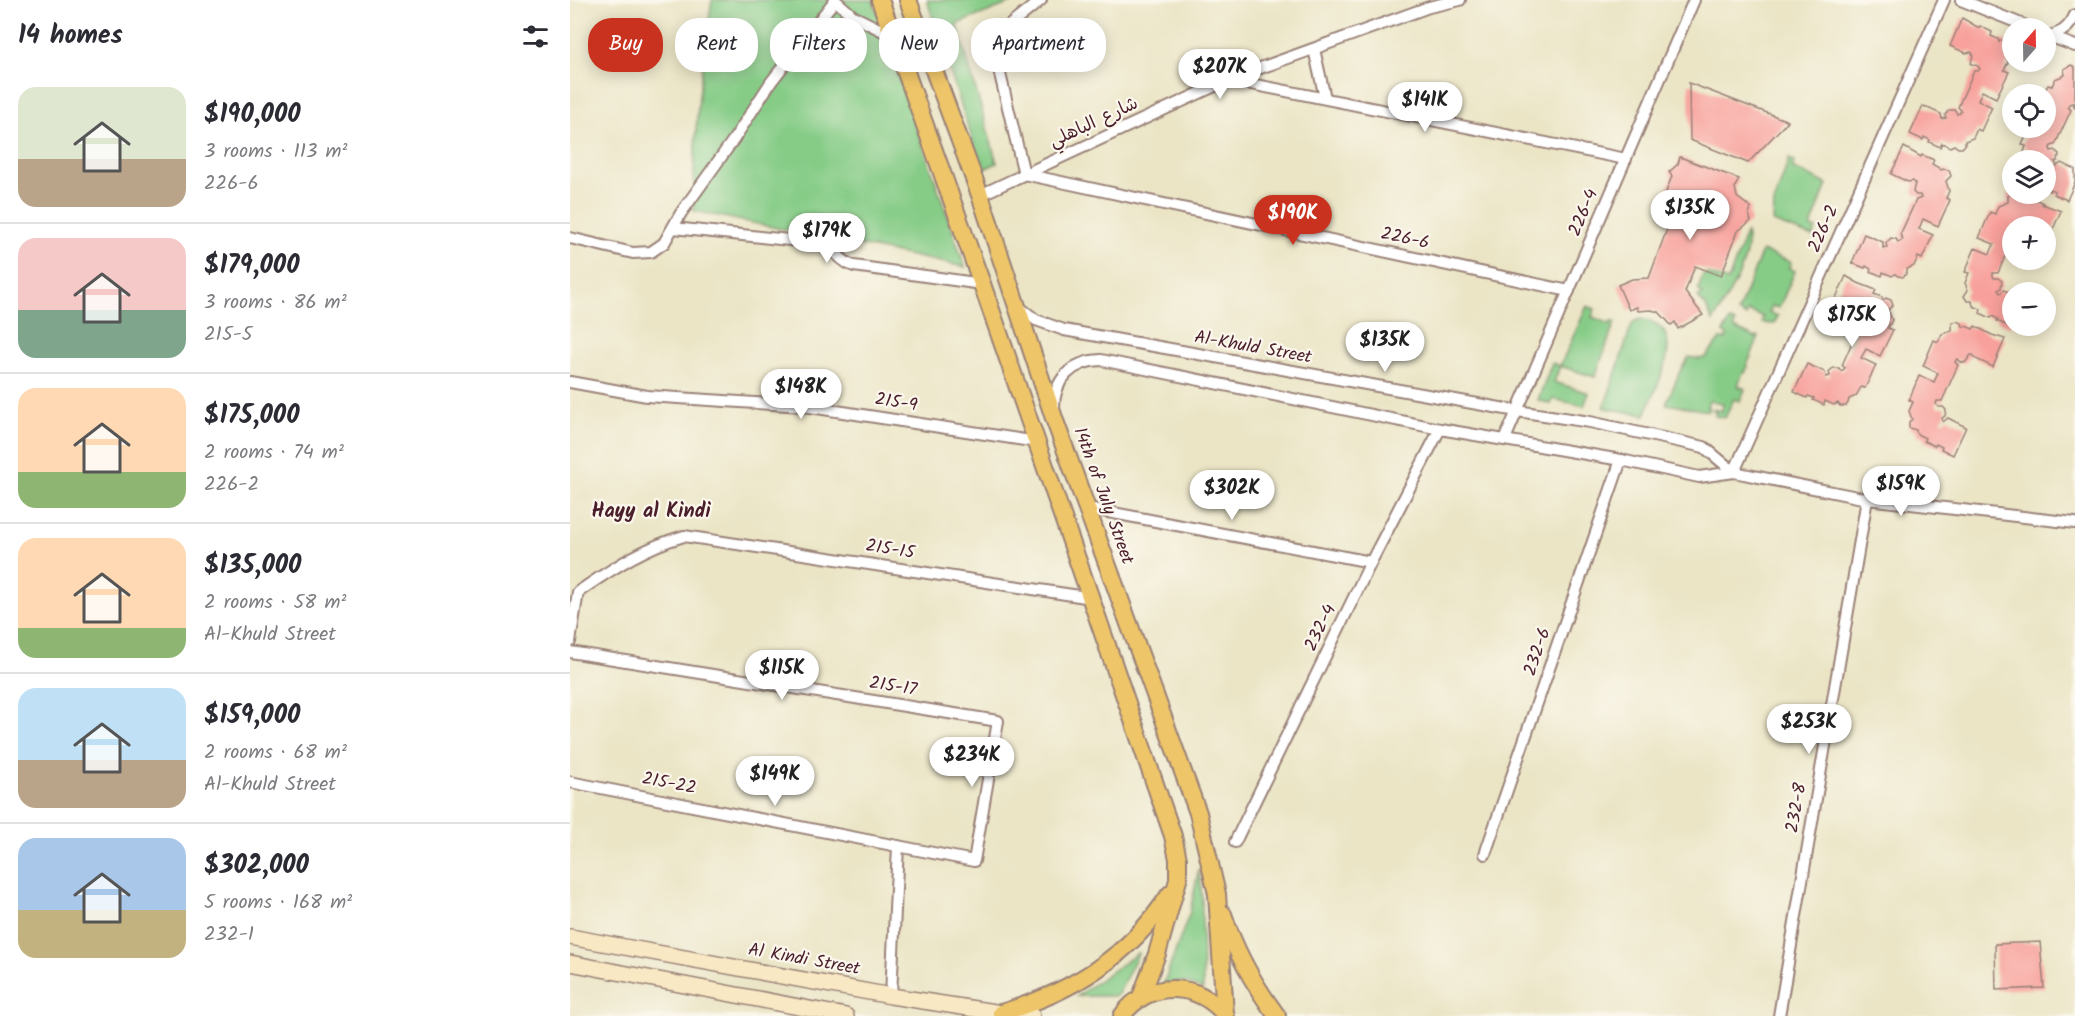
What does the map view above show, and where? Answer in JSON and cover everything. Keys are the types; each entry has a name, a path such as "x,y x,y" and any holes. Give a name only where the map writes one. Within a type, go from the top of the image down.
{"main road":[{"path":"880,0 887,18"},
{"name":"14th of July Street","path":"908,0 980,195 1055,421 1198,813 1216,894 1226,1015"},
{"path":"907,72 1092,598 1173,836 1178,859 1178,880 1157,954 1141,997"},
{"path":"1001,1013 1055,994 1103,966 1145,927 1178,880"},
{"path":"1216,894 1239,954 1256,986 1277,1016"},
{"path":"1118,1015 1141,997 1166,988 1193,991 1216,1004 1226,1015"}],"street":[{"path":"835,0 849,0"},
{"path":"835,0 854,16 879,29"},
{"path":"570,238 633,253 651,252 664,243 681,213 771,82 835,0"},
{"path":"1024,174 1000,74 1010,25 1041,0"},
{"name":"شارع الباهلي","path":"980,195 1230,80 1429,7 1460,0"},
{"name":"226-4","path":"1505,439 1694,0"},
{"name":"226-2","path":"1734,472 1944,0"},
{"path":"1961,0 2006,18"},
{"path":"2056,33 2067,28 2075,15"},
{"path":"2056,39 2075,46"},
{"path":"1314,49 1325,98"},
{"path":"1230,80 1626,159"},
{"name":"226-6","path":"1024,174 1569,291"},
{"path":"673,228 819,243 831,247 843,261 854,266 982,284"},
{"name":"Al-Khuld Street","path":"1015,302 1036,320 1064,330 1590,422 1704,447 1734,472"},
{"name":"Al-Khuld Street","path":"1055,421 1055,397 1060,382 1080,363 1101,360 1440,429 1621,460 1699,477 1734,472 1867,499 2075,523"},
{"name":"215-9","path":"570,382 647,396 804,405 1037,442"},
{"name":"232-4","path":"1235,842 1371,562 1440,429"},
{"name":"232-6","path":"1485,854 1621,460"},
{"name":"232-8","path":"1779,1016 1867,499"},
{"path":"1088,508 1371,562"},
{"name":"215-15","path":"574,591 638,552 684,536 1092,598"},
{"path":"570,642 574,591"},
{"name":"215-17","path":"570,652 998,721 974,861"},
{"name":"215-22","path":"570,782 974,861"},
{"path":"891,996 898,846"},
{"name":"Al Kindi Street","path":"570,937 891,996 1032,1016"},
{"path":"607,970 611,945"},
{"path":"570,963 846,1016"}],"green space":[{"path":"712,0 873,0 879,18 879,72 898,72 965,267 694,211 694,158 702,72 758,72 758,18 709,18"},
{"path":"927,0 1018,0 959,23 959,18 933,18"},
{"path":"959,31 997,163 982,170 950,72 959,72"},
{"path":"1789,159 1794,161 1792,168 1827,184 1811,227 1816,229 1813,237 1773,222 1774,203"},
{"path":"1746,233 1746,254 1742,266 1713,321 1705,305 1698,298 1703,294 1698,290 1703,275 1707,274 1728,281"},
{"path":"1762,251 1791,262 1789,268 1795,271 1779,308 1772,306 1769,313 1778,316 1774,324 1762,323 1763,317 1748,311 1746,316 1738,312"},
{"path":"1587,306 1595,309 1592,317 1610,324 1612,321 1615,322 1595,377 1560,366"},
{"path":"1640,319 1656,324 1665,332 1668,344 1667,358 1645,415 1604,408 1633,322"},
{"path":"1730,321 1735,323 1734,328 1756,338 1759,337 1738,386 1745,389 1740,401 1734,399 1725,418 1715,416 1716,412 1713,411 1713,409 1722,411 1723,403 1709,401 1708,411 1666,404 1681,369 1689,357 1700,359 1706,357 1720,339 1726,339 1727,335 1723,332"},
{"path":"1552,363 1560,366 1554,382 1589,393 1584,406 1553,399 1551,404 1538,400"},
{"path":"1199,868 1202,899 1203,990 1183,983 1174,982 1163,985 1190,912"},
{"path":"1139,952 1118,994 1115,996 1077,996"}],"building":[{"path":"1962,18 1979,28 1980,26 1992,32 1991,36 1999,42 2002,40 2002,72 2009,72 1996,98 1982,91 1978,100 1992,107 1981,131 1977,129 1973,138 1965,141 1962,148 1954,145 1950,147 1942,143 1940,147 1924,137 1923,140 1910,134 1923,106 1941,114 1942,119 1946,118 1945,115 1949,110 1960,113 1961,110 1958,107 1974,71 1980,69 1971,64 1973,54 1971,52 1966,53 1950,46"},
{"path":"2071,65 2075,67 2075,107 2072,103 2069,104 2068,107 2071,110 2051,150 2025,150 2026,146 2022,145 2025,138 2056,138 2056,84 2053,84 2055,79 2065,75 2064,69"},
{"path":"1689,83 1788,121 1748,163 1690,140"},
{"path":"1904,147 1921,157 1922,155 1934,160 1932,164 1941,170 1949,170 1951,176 1946,181 1949,191 1946,198 1950,200 1938,226 1923,219 1919,229 1933,235 1922,259 1918,257 1914,266 1906,269 1903,277 1883,272 1882,276 1870,271 1871,269 1866,266 1865,268 1852,263 1864,234 1883,242 1883,248 1887,247 1886,243 1891,238 1898,242 1903,239 1900,235 1916,200 1921,198 1913,192 1915,183 1913,181 1908,182 1891,174"},
{"path":"2056,151 2059,154 2056,162"},
{"path":"1680,157 1739,179 1735,187 1737,197 1751,208 1749,214 1751,221 1738,231 1721,276 1695,266 1685,292 1703,315 1678,329 1675,322 1671,325 1659,312 1638,311 1637,307 1629,310 1618,285 1632,279 1649,278 1674,210 1661,205 1672,176 1669,172 1678,164"},
{"path":"2061,163 2075,169 2075,182 2067,200 2056,195 2056,164 2057,166"},
{"path":"2042,204 2061,211 2056,222 2056,216 2002,216 2002,264 1998,273 1993,273 1993,276 2002,281 2001,288 1998,290 2000,293 2002,292 2002,323 1992,316 1991,318 1980,313 1981,309 1973,306 1972,301 1967,301 1964,296 1968,290 1965,283 1969,273 1965,272 1975,248 1990,254 1994,244 1979,238 1990,212 1995,214 1998,206"},
{"path":"1846,276 1876,290 1874,294 1882,297 1883,300 1886,298 1891,300 1893,305 1888,310 1892,320 1888,328 1893,330 1880,356 1866,349 1861,358 1876,365 1865,388 1861,387 1856,396 1849,399 1846,406 1840,406 1838,403 1834,405 1825,401 1824,405 1813,400 1814,398 1808,396 1807,398 1794,392 1807,364 1825,372 1826,377 1830,376 1829,372 1833,368 1839,368 1841,371 1845,368 1842,365 1858,329 1863,327 1855,321 1857,312 1855,310 1850,311 1833,304"},
{"path":"1957,321 1962,323 1963,327 1973,329 1975,326 2005,339 1993,367 1976,359 1973,355 1965,363 1956,360 1958,365 1942,401 1937,401 1938,407 1946,410 1942,418 1943,422 1948,418 1966,427 1953,455 1936,444 1935,446 1924,441 1925,438 1917,434 1916,430 1909,428 1909,422 1912,419 1909,411 1913,402 1909,400 1919,376 1934,382 1938,373 1923,366 1934,340 1938,342 1942,334 1952,331 1952,323"},
{"path":"2040,942 2044,988 1996,990 1995,944"}],"district":[{"name":"Hayy al Kindi","path":"651,512"}]}
